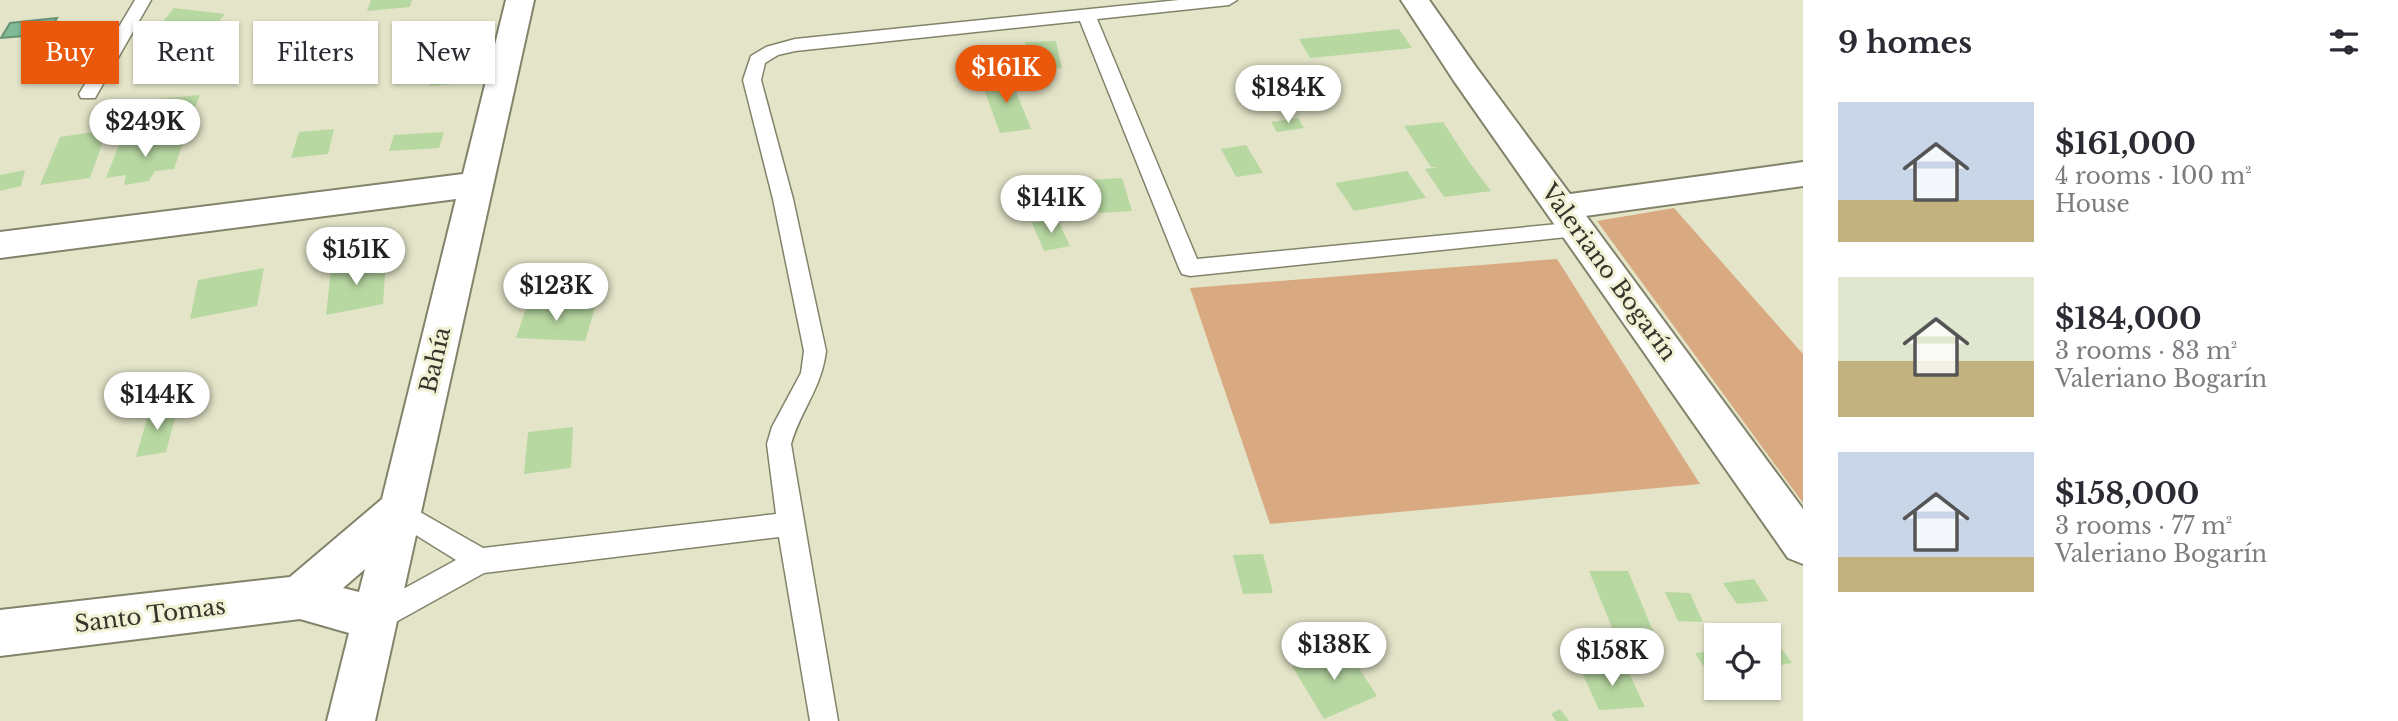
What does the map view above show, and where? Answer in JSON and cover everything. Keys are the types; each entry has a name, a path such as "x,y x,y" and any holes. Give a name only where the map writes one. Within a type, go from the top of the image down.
{"street":[{"name":"Bahía","path":"351,721 520,0"},
{"name":"Valeriano Bogarín","path":"1415,0 1465,74 1803,544"},
{"path":"1571,218 1803,174"},
{"path":"0,245 476,184"},
{"path":"300,597 399,511"},
{"name":"Santo Tomas","path":"0,633 300,597 375,619"}],"lane":[{"path":"88,94 143,0"},
{"path":"824,721 779,444 783,427 804,393 812,373 815,351 783,200 752,80 757,61 772,51 795,45 1229,0"},
{"path":"1086,14 1190,268 1571,218"},
{"path":"399,511 480,561"},
{"path":"375,619 480,561 790,524"}],"shaded area":[{"path":"57,18 55,21 29,21"},
{"path":"21,22 21,36 1,38 10,23"},
{"path":"1674,208 1803,354 1803,503 1597,221"},
{"path":"1557,259 1700,484 1270,524 1190,288"}],"building":[{"path":"371,0 412,0 410,7 367,11"},
{"path":"174,8 225,14 220,21 163,21"},
{"path":"1399,29 1412,48 1310,58 1299,39"},
{"path":"1056,41 1062,68 1030,69 1025,42"},
{"path":"1010,77 1031,129 1000,133 981,81"},
{"path":"200,95 195,108 169,111 159,133 130,136 140,114 130,114 136,101"},
{"path":"1298,118 1304,128 1277,132 1271,122"},
{"path":"1443,122 1491,191 1444,197 1425,169 1439,167 1431,167 1404,126"},
{"path":"334,129 328,154 291,158 299,132"},
{"path":"107,130 90,178 40,185 60,137"},
{"path":"444,132 439,148 389,151 394,135"},
{"path":"185,137 174,169 155,171 149,181 124,185 126,175 106,178 119,145"},
{"path":"1246,145 1263,173 1236,177 1221,149"},
{"path":"25,170 21,186 0,191 0,175"},
{"path":"1407,171 1426,198 1354,211 1335,183"},
{"path":"1122,178 1132,211 1099,213 1089,180"},
{"path":"1057,218 1070,246 1044,251 1032,223"},
{"path":"386,259 383,304 326,315 331,269"},
{"path":"264,268 257,306 190,319 198,280"},
{"path":"527,305 595,308 585,341 516,338"},
{"path":"178,407 166,452 136,457 149,412"},
{"path":"573,427 571,468 524,474 528,432"},
{"path":"1263,554 1273,593 1243,594 1233,555"},
{"path":"1589,571 1628,571 1653,631 1613,630"},
{"path":"1754,579 1768,601 1737,604 1723,583"},
{"path":"1665,592 1690,593 1703,622 1678,621"},
{"path":"1344,645 1377,696 1324,719 1292,666"},
{"path":"1781,648 1792,663 1781,665"},
{"path":"1704,652 1704,667 1695,653"},
{"path":"1625,665 1645,707 1599,710 1580,668"},
{"path":"1560,709 1569,721 1556,721 1551,714"}]}
